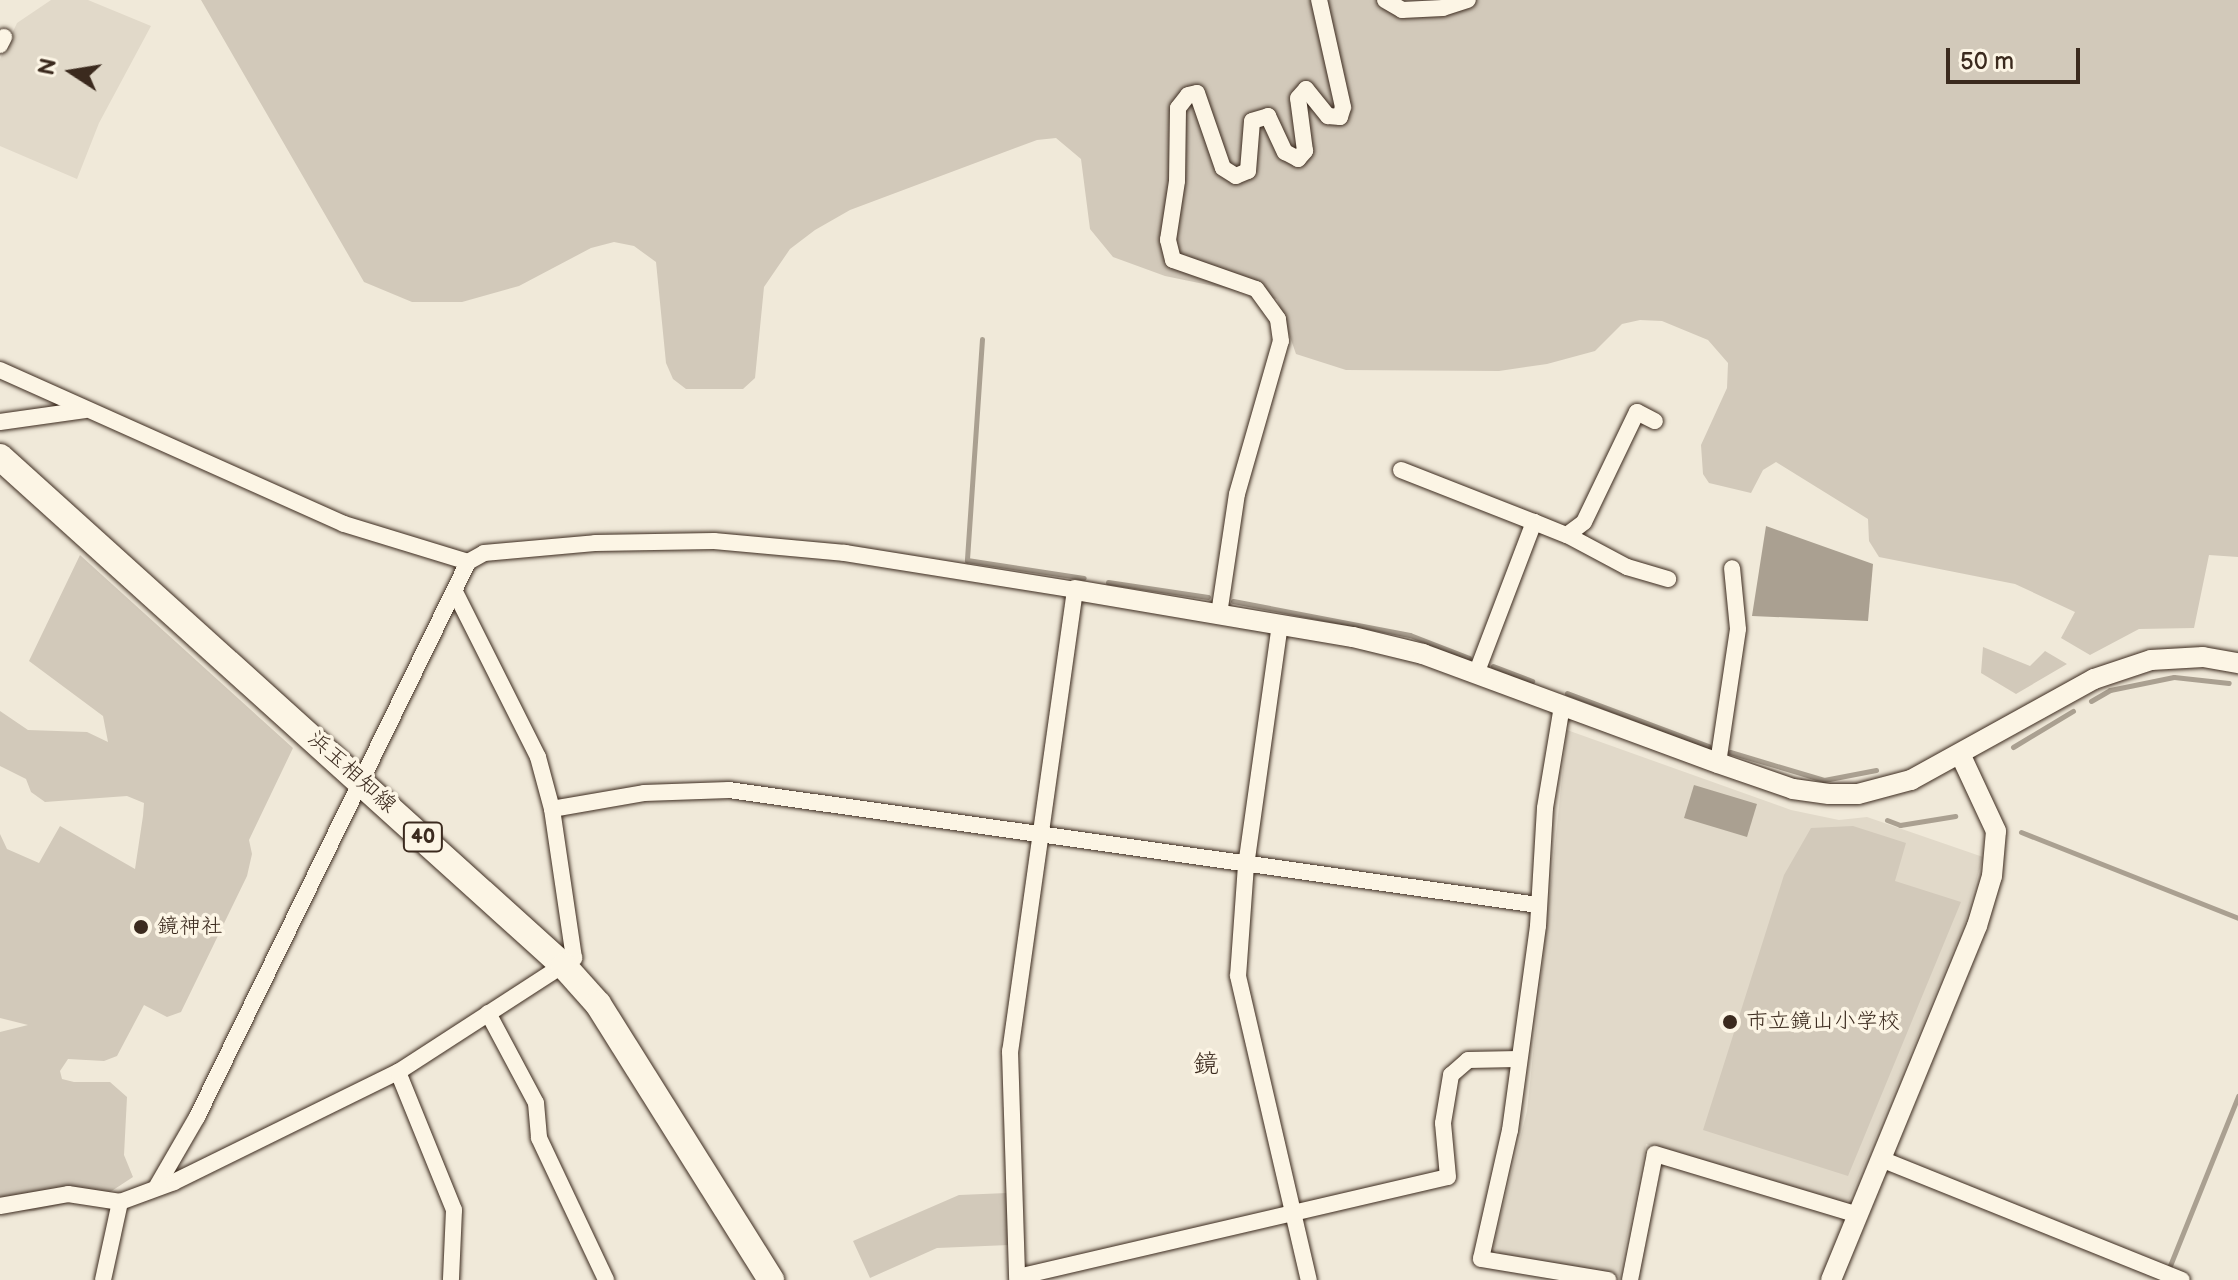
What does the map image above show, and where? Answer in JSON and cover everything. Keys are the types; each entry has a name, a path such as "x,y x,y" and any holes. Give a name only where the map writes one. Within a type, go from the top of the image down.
{"main road":[{"name":"浜玉相知線","path":"0,457 564,966 598,1004 771,1280"}],"street":[{"path":"1219,614 1237,494 1281,341 1278,319 1256,289 1173,260 1168,240 1177,181 1178,108 1188,95 1197,93 1223,168 1236,176 1248,171 1252,121 1268,116 1285,152 1298,159 1305,151 1298,98 1306,89 1328,116 1340,117 1343,107 1319,0"},
{"path":"1385,0 1402,10 1443,8 1468,0"},
{"path":"0,370 344,524 468,562"},
{"path":"0,422 87,410"},
{"path":"1567,535 1584,522 1637,412 1655,421"},
{"path":"1401,470 1567,535 1627,567 1668,579"},
{"path":"1476,674 1534,522"},
{"path":"157,1186 456,594 468,562 484,553 595,543 714,541 845,553 1280,624 1423,654 1793,789 1858,794 1911,780 1961,756 2094,679 2151,660 2203,657 2238,663"},
{"path":"1718,763 1738,629 1732,568"},
{"path":"1075,590 1010,1051 1018,1279 1448,1177 1443,1123 1451,1075 1468,1060 1518,1059"},
{"path":"0,1206 68,1194 120,1202 222,1161 398,1072 564,966 575,951 552,809 538,757 456,594"},
{"path":"1280,624 1246,865 1238,976 1309,1280"},
{"path":"1562,706 1545,808 1538,905 1510,1130 1481,1259 1608,1280"},
{"path":"1831,1280 1977,926 1998,853 1996,831 1961,756"},
{"path":"552,809 644,793 729,790 1538,905"},
{"path":"488,1013 536,1103 539,1138 606,1280"},
{"path":"398,1072 454,1210 451,1280"},
{"path":"1630,1280 1655,1154 1858,1215"},
{"path":"1881,1159 2171,1275"},
{"path":"103,1280 120,1202"}],"shaded area":[{"path":"51,0 88,0 151,26 99,123 77,179 0,146 0,59 17,23"},
{"path":"201,0 2238,0 2238,557 2209,555 2194,628 2139,629 2090,655 2061,638 2075,612 2015,584 1879,557 1869,541 1868,519 1776,462 1763,470 1751,493 1709,483 1703,474 1701,445 1727,388 1728,363 1708,340 1662,321 1640,320 1622,324 1595,351 1547,364 1499,371 1346,370 1296,354 1277,299 1165,276 1113,257 1090,229 1081,159 1056,138 1037,140 850,210 815,230 790,249 764,287 755,378 743,389 686,389 673,379 666,363 656,262 634,246 614,242 591,248 519,286 462,302 412,302 364,282"},
{"path":"1766,526 1873,564 1868,621 1752,616"},
{"name":"鏡神社","path":"80,555 293,748 249,840 252,854 247,876 181,1012 167,1017 144,1005 117,1056 104,1061 68,1059 60,1071 62,1079 74,1082 110,1082 127,1097 124,1155 133,1177 107,1194 34,1211 0,1211 0,1032 28,1025 0,1018 0,834 7,849 39,863 60,826 135,869 143,816 144,803 127,796 45,802 31,792 26,779 0,766 0,711 28,730 87,732 108,742 103,716 29,661"},
{"path":"1983,647 2030,666 2045,651 2067,664 2016,694 1981,673"},
{"name":"市立鏡山小学校","path":"1567,730 1791,810 1839,820 1867,817 1983,857 1964,924 1849,1200 1843,1203 1646,1144 1619,1276 1500,1254 1493,1247 1527,1111"},
{"path":"1694,785 1757,804 1747,837 1684,818"},
{"path":"1853,826 1906,843 1895,881 1961,902 1848,1176 1703,1130 1784,875 1811,828"},
{"path":"1007,1193 1009,1245 937,1248 870,1278 853,1241 959,1195"}],"waterway":[{"path":"982,339 967,560 1084,578"},
{"path":"1108,582 1208,597"},
{"path":"1233,601 1410,635 1469,658"},
{"path":"1493,666 1532,681"},
{"path":"2091,701 2110,690 2174,677 2229,683"},
{"path":"1567,693 1708,746"},
{"path":"2013,747 2073,711"},
{"path":"1730,752 1824,780 1876,770"},
{"path":"1887,820 1900,825 1955,816"},
{"path":"2021,832 2238,918"},
{"path":"2167,1273 2238,1096"}],"place":[{"name":"鏡神社","path":"141,927"},
{"name":"市立鏡山小学校","path":"1730,1022"}],"district":[{"name":"鏡","path":"1206,1065"}]}
